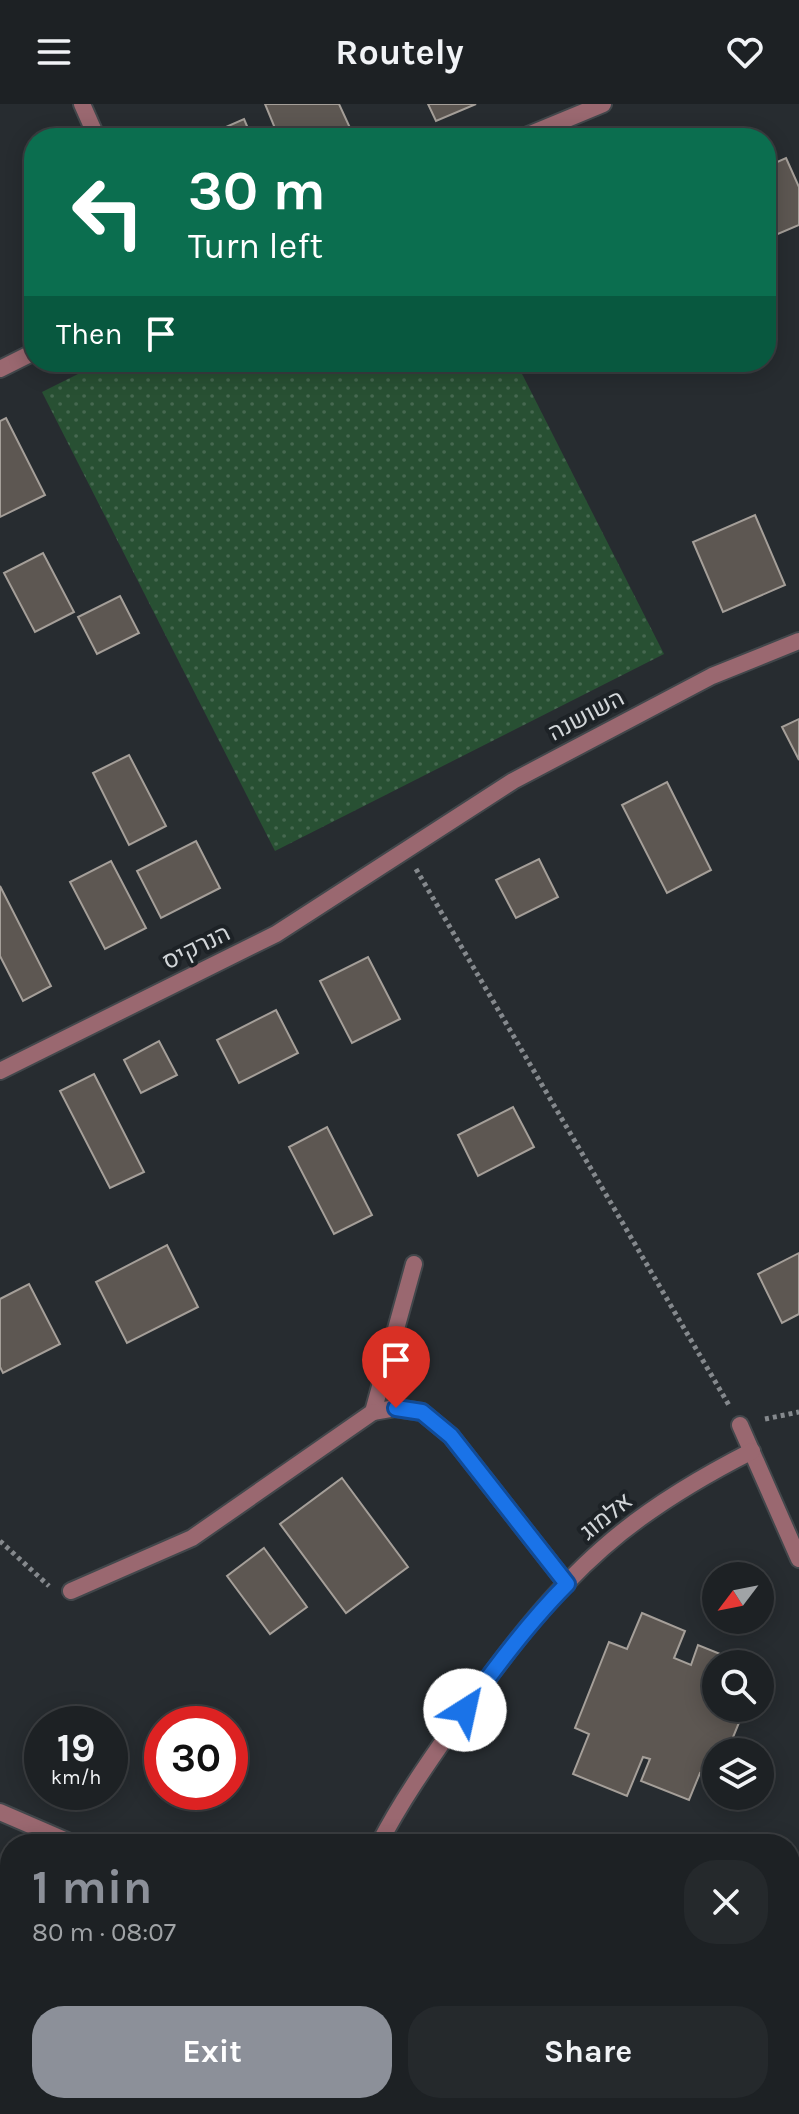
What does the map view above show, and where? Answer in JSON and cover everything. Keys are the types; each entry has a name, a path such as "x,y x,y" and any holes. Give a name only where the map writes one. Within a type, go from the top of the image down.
{"street":[{"path":"82,104 93,128"},
{"path":"545,128 603,104"},
{"path":"0,369 24,357"},
{"name":"השושנה","path":"405,850 513,781 712,676 799,641"},
{"name":"הנרקיס","path":"0,1071 276,934 405,850"},
{"path":"373,1412 414,1264"},
{"path":"71,1591 192,1538 373,1412 396,1408 422,1412 451,1436 567,1584"},
{"path":"740,1425 799,1559"},
{"name":"אלמוג","path":"384,1834 437,1750 493,1671 549,1602 603,1548 665,1500 752,1451"},
{"path":"0,1812 51,1834"}],"path":[{"path":"405,850 740,1425 799,1412"},
{"path":"0,1541 46,1585 71,1591"}],"green space":[{"path":"82,372 521,372 664,654 275,851 42,392"}],"building":[{"path":"265,104 339,104 350,128 275,128"},
{"path":"428,104 476,104 436,121"},
{"path":"244,119 248,128 224,128"},
{"path":"786,158 799,187 799,225 776,235 776,162"},
{"path":"6,418 45,495 0,517 0,421"},
{"path":"755,515 785,585 723,612 693,542"},
{"path":"43,553 74,612 35,632 4,573"},
{"path":"120,596 139,633 97,654 78,617"},
{"path":"799,719 799,760 782,727"},
{"path":"129,755 166,826 129,845 93,773"},
{"path":"667,782 711,870 667,893 622,805"},
{"path":"196,841 220,888 161,918 137,871"},
{"path":"539,859 558,897 516,918 496,880"},
{"path":"111,861 146,928 105,949 70,882"},
{"path":"0,886 51,986 23,1001 0,956"},
{"path":"368,957 400,1019 352,1043 320,981"},
{"path":"276,1010 298,1053 239,1083 217,1040"},
{"path":"159,1041 177,1075 141,1093 124,1060"},
{"path":"94,1074 144,1172 110,1188 60,1091"},
{"path":"513,1107 534,1147 478,1176 458,1135"},
{"path":"327,1127 372,1215 334,1234 289,1147"},
{"path":"167,1245 198,1307 127,1343 96,1282"},
{"path":"799,1253 799,1314 782,1323 758,1274"},
{"path":"29,1284 60,1344 3,1373 0,1367 0,1299"},
{"path":"342,1478 408,1567 346,1613 280,1524"},
{"path":"264,1548 307,1607 270,1634 227,1576"},
{"path":"642,1613 685,1631 674,1658 691,1665 698,1645 710,1650 702,1650 702,1722 739,1722 733,1738 702,1738 702,1774 689,1800 641,1781 650,1759 643,1757 627,1796 573,1774 589,1734 575,1728 609,1642 627,1649"}],"route":[{"path":"396,1408 422,1412 451,1436 567,1584 493,1671 465,1710"}]}
